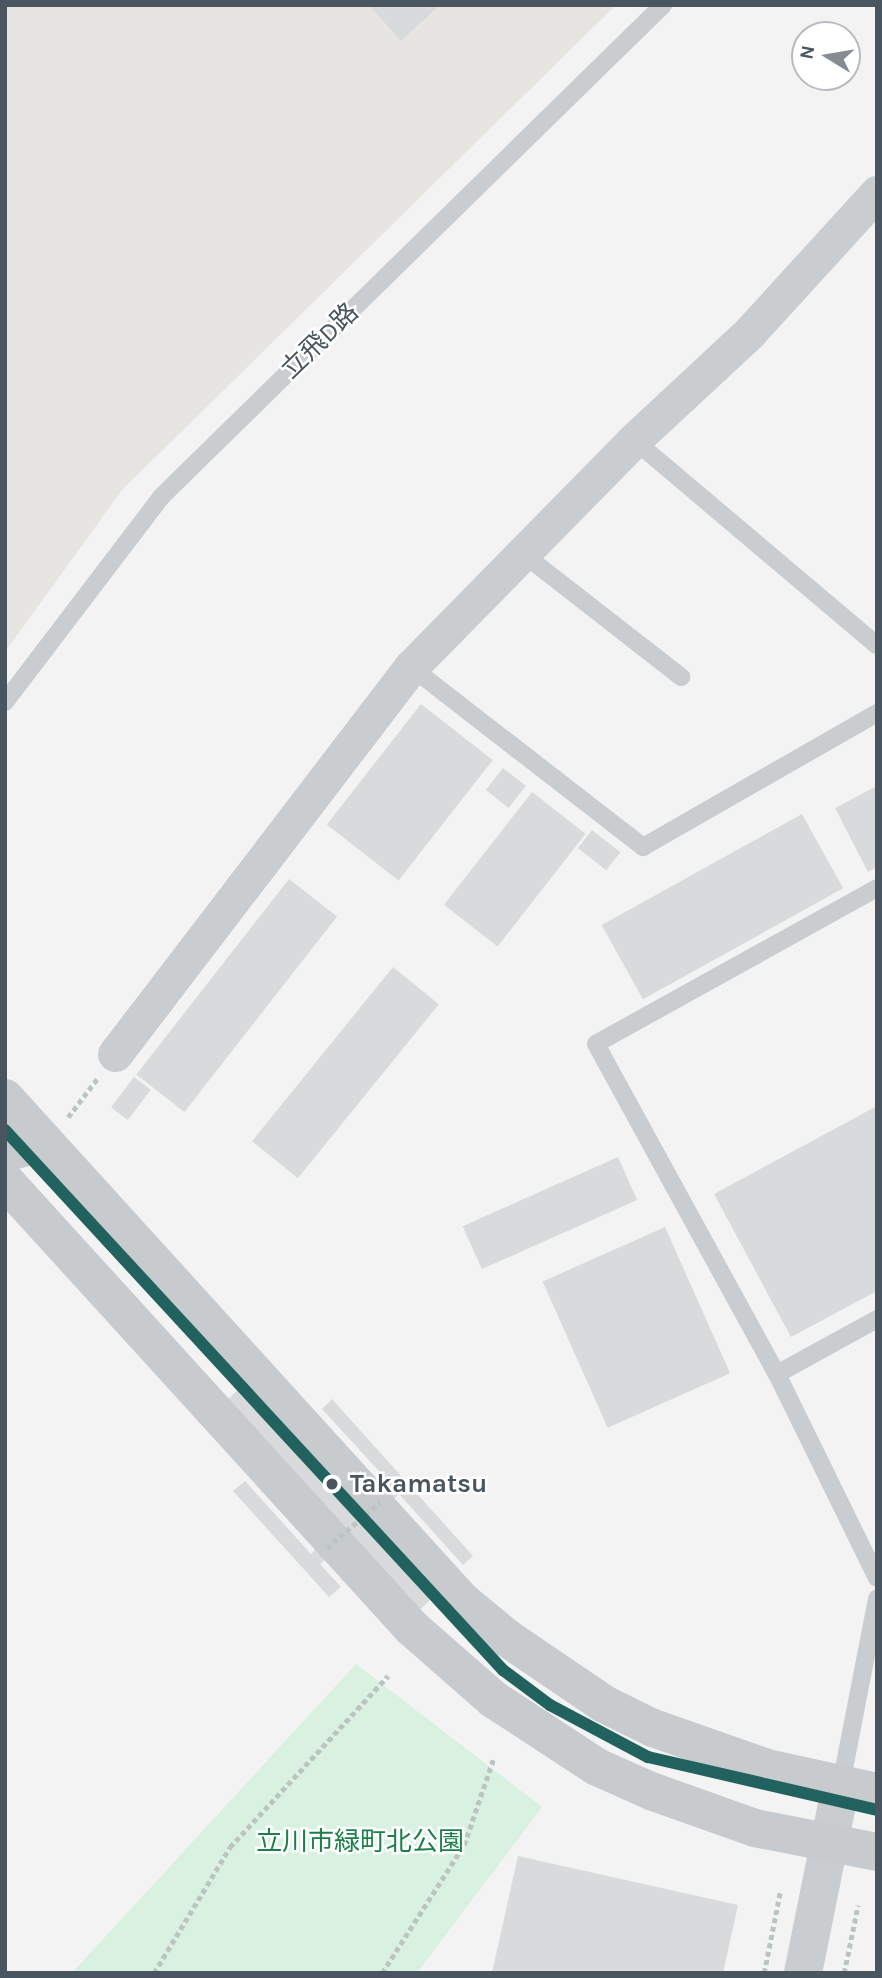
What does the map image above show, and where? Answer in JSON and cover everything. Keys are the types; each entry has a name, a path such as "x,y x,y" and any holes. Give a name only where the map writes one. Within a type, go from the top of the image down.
{"main road":[{"path":"5,1098 55,1131 462,1601 507,1638 604,1704 653,1728 767,1768 859,1788"},
{"path":"5,1153 55,1131"},
{"path":"55,1131 10,1195 412,1628 493,1699 597,1767 651,1791 755,1828 877,1852"}],"street":[{"path":"115,1054 411,667 634,439 749,333 872,210"},
{"path":"803,1973 830,1843 859,1788"}],"lane":[{"name":"立飛D路","path":"5,702 162,497 663,5"},
{"path":"634,439 877,645"},
{"path":"522,553 681,677"},
{"path":"411,667 643,847 877,713"},
{"path":"877,888 596,1044 777,1374 877,1578"},
{"path":"777,1374 877,1319"},
{"path":"859,1788 877,1598"}],"path":[{"path":"55,1131 115,1054"},
{"path":"327,1548 380,1502"},
{"path":"154,1973 230,1847 388,1676"},
{"path":"382,1973 464,1845 494,1757"},
{"path":"764,1973 780,1892"},
{"path":"844,1973 858,1905"}],"shaded area":[{"path":"5,5 616,5 122,490 5,652"}],"green space":[{"name":"立川市緑町北公園","path":"356,1664 542,1807 417,1973 72,1973"}],"building":[{"path":"369,5 440,5 401,41"},
{"path":"421,704 493,760 399,881 327,825"},
{"path":"503,768 526,786 509,808 486,790"},
{"path":"877,786 877,867 868,872 835,808"},
{"path":"532,792 586,834 498,947 444,905"},
{"path":"802,814 843,888 643,999 602,925"},
{"path":"592,830 620,852 606,870 578,848"},
{"path":"289,879 337,917 184,1112 136,1074"},
{"path":"393,967 439,1004 298,1178 252,1141"},
{"path":"134,1077 151,1090 128,1120 111,1107"},
{"path":"877,1106 877,1291 791,1337 714,1194"},
{"path":"618,1157 637,1200 482,1269 463,1226"},
{"path":"665,1227 730,1373 608,1428 543,1282"},
{"path":"259,1369 375,1497 390,1483 322,1409 332,1399 473,1556 463,1565 399,1494 385,1507 452,1580 400,1628 332,1554 320,1564 341,1587 329,1597 233,1491 245,1481 311,1554 322,1543 209,1418"},
{"path":"518,1856 738,1905 723,1973 492,1973"}],"transit line":[{"path":"5,1130 503,1670 550,1705 648,1757 877,1810"}],"place":[{"name":"Takamatsu","path":"332,1484"}]}
